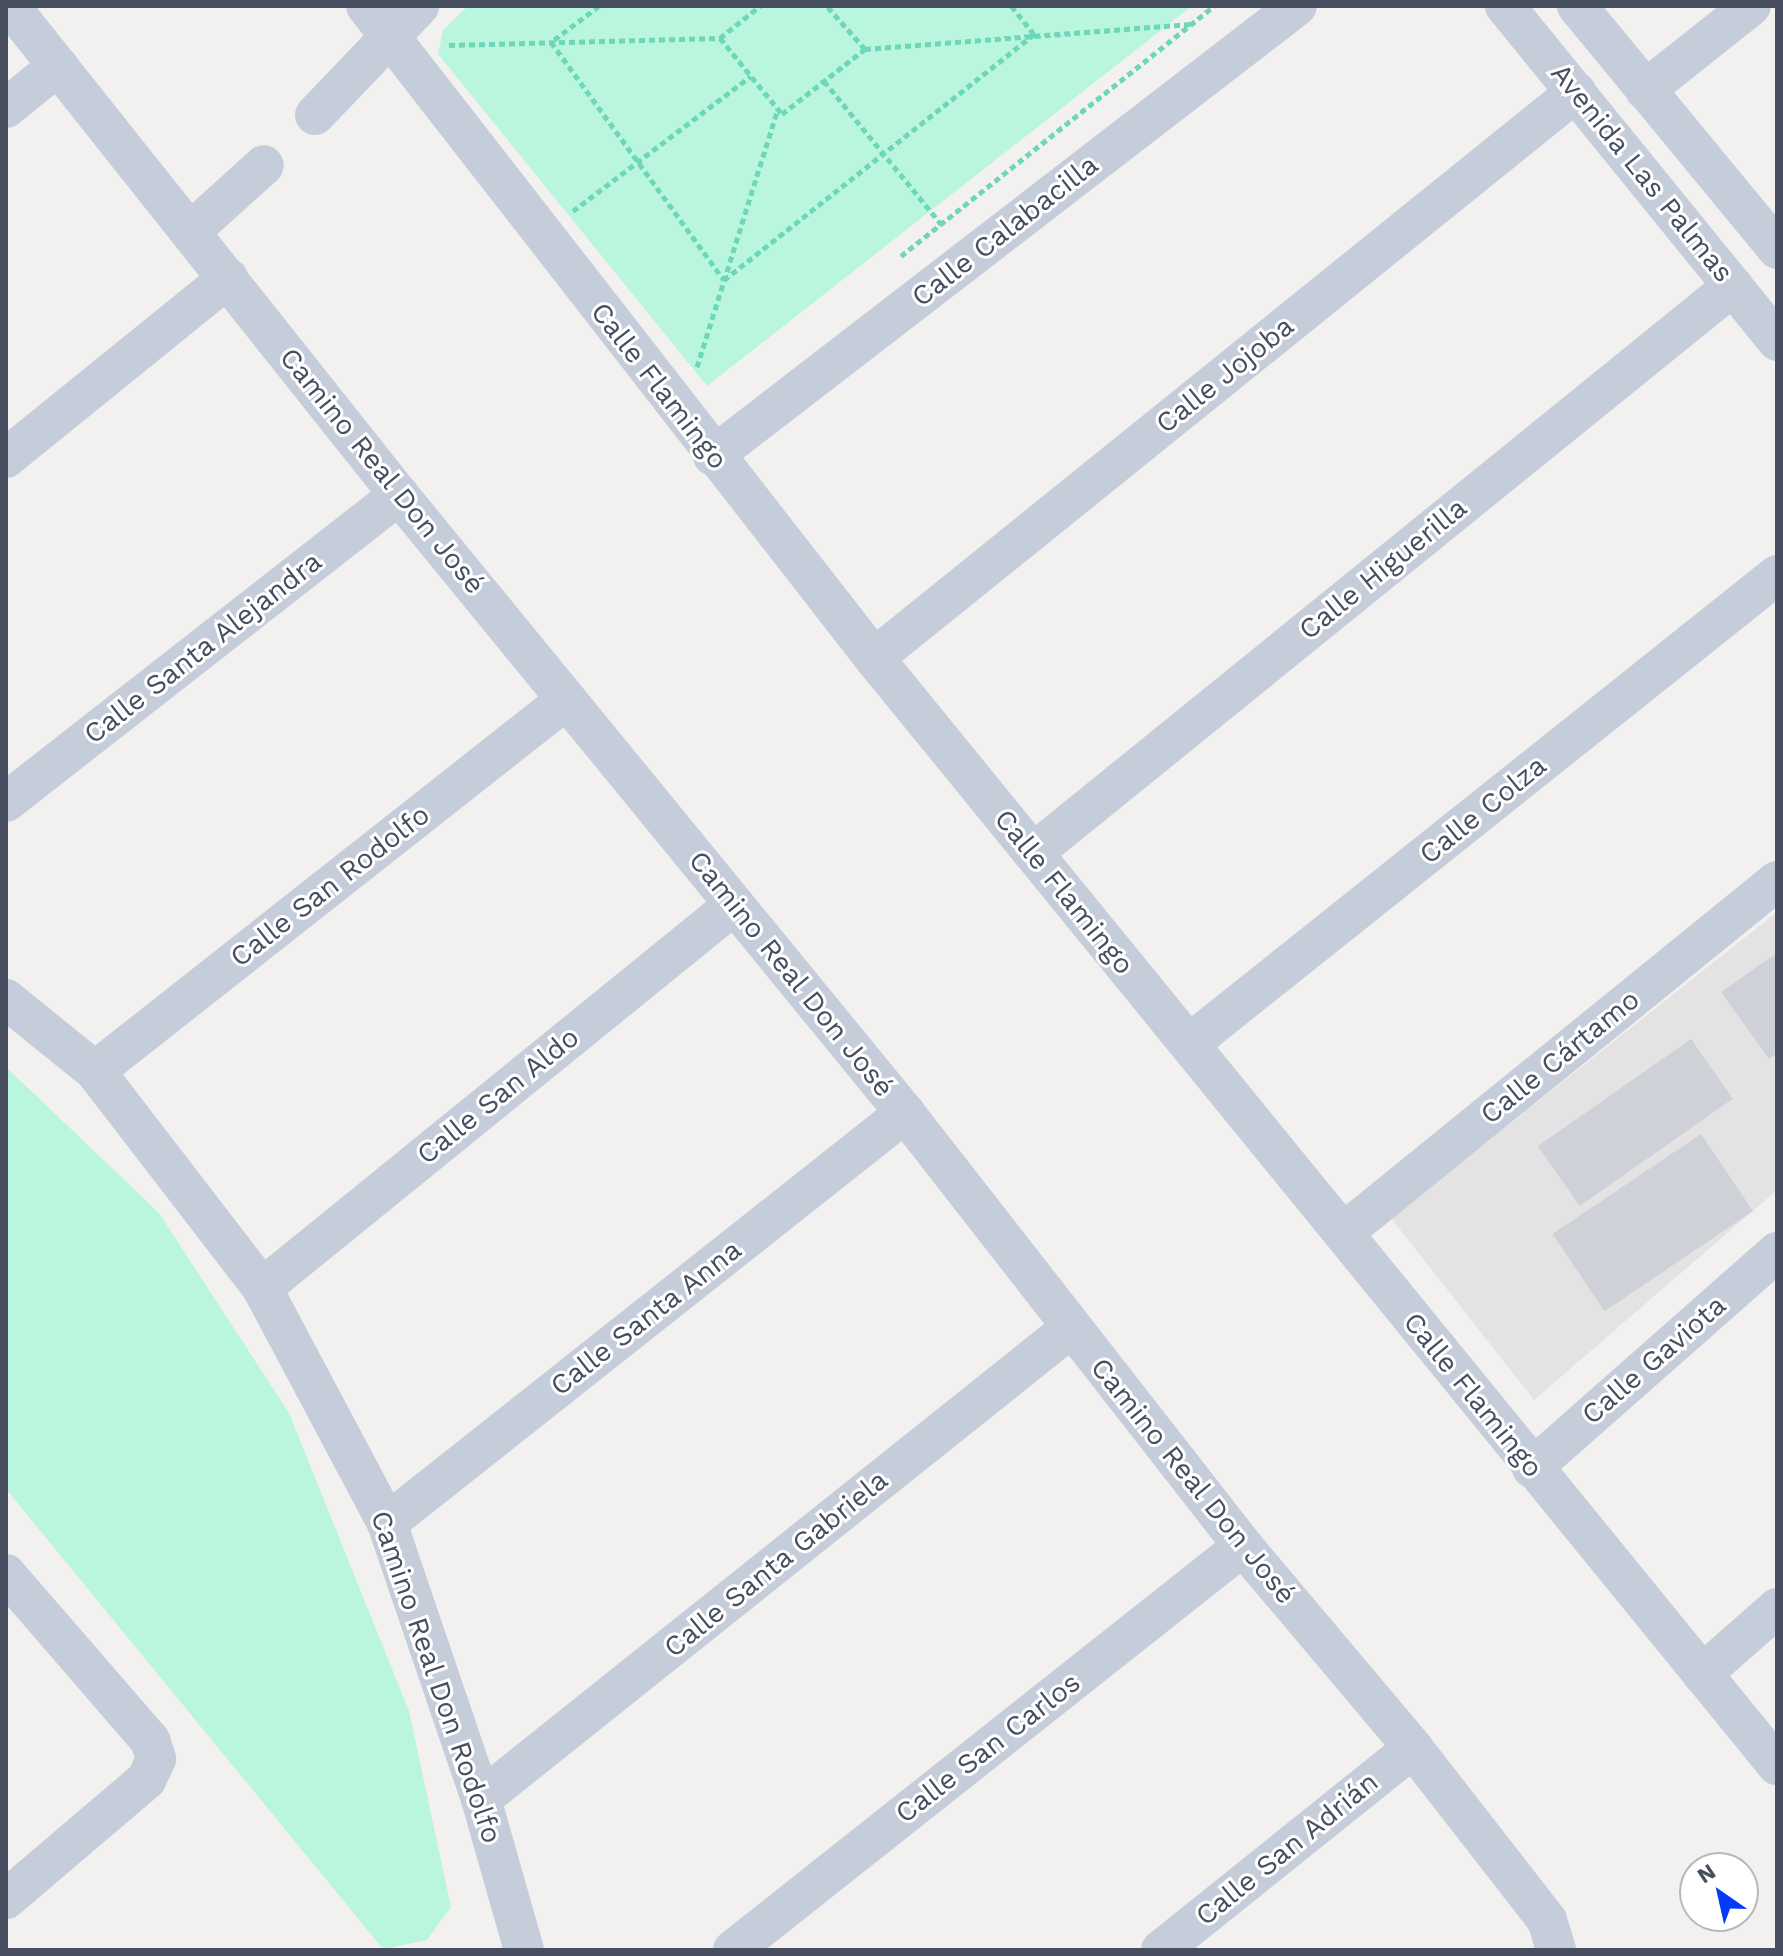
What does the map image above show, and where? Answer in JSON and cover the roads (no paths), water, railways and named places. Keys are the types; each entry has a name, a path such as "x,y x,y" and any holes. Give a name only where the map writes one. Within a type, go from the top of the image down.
{"street":[{"name":"Camino Real Don José","path":"10,6 399,495 905,1113 1243,1546 1413,1748 1547,1920 1556,1950"},
{"path":"315,115 378,21 419,6"},
{"name":"Calle Calabacilla","path":"713,456 1297,6"},
{"name":"Avenida Las Palmas","path":"1505,6 1775,334"},
{"name":"Avenida Las Palmas","path":"1577,6 1777,249"},
{"path":"1645,90 1751,6"},
{"name":"Calle Flamingo","path":"378,21 713,456 874,658 1777,1765"},
{"path":"6,108 58,66"},
{"name":"Calle Jojoba","path":"874,658 1576,92"},
{"path":"191,231 264,165"},
{"path":"6,458 228,278"},
{"name":"Calle Higuerilla","path":"1033,853 1733,286"},
{"name":"Calle Santa Alejandra","path":"6,802 399,495"},
{"name":"Calle Colza","path":"1189,1044 1777,575"},
{"name":"Calle San Rodolfo","path":"95,1071 566,700"},
{"name":"Calle Cártamo","path":"1343,1233 1777,881"},
{"name":"Calle San Aldo","path":"262,1288 734,905"},
{"name":"Camino Real Don Rodolfo","path":"6,999 95,1071 262,1288 387,1523 481,1799 524,1950"},
{"name":"Calle Santa Anna","path":"387,1523 905,1113"},
{"name":"Calle Gaviota","path":"1532,1468 1777,1252"},
{"name":"Calle Santa Gabriela","path":"481,1799 1071,1328"},
{"name":"Calle San Carlos","path":"733,1950 1243,1546"},
{"path":"6,1574 73,1646 150,1740 156,1759 153,1772 6,1899"},
{"path":"1702,1674 1777,1608"},
{"name":"Calle San Adrián","path":"1161,1950 1413,1748"}]}
